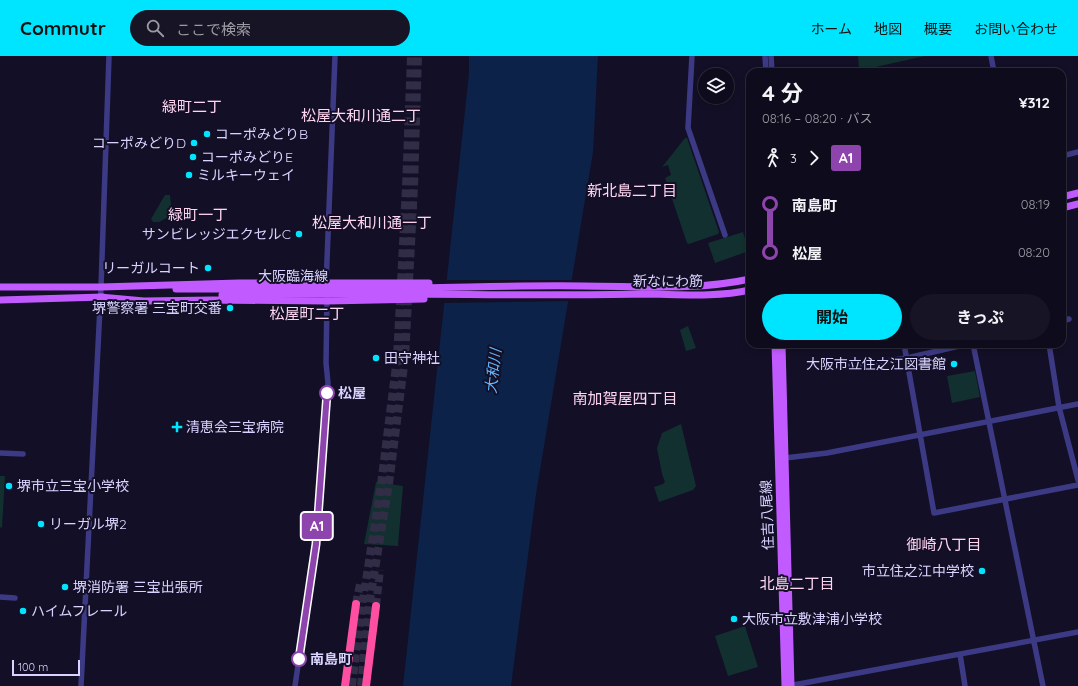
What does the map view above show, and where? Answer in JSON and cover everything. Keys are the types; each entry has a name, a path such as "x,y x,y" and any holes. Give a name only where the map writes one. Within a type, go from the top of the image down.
{"highway":[{"path":"345,686 356,604"},
{"path":"366,686 376,606"}],"main road":[{"path":"1066,196 1078,193"},
{"path":"1066,207 1078,204"},
{"name":"新なにわ筋","path":"430,291 468,295 602,295 731,284 746,280"},
{"path":"101,287 240,283 372,283 430,291"},
{"name":"大阪臨海線","path":"0,300 243,292 430,291 468,287 585,286"},
{"name":"新なにわ筋","path":"585,286 668,290 712,294 746,291"},
{"name":"大阪臨海線","path":"0,287 101,287 243,292"},
{"path":"100,297 144,301 327,301 367,300 430,291"},
{"name":"住吉八尾線","path":"775,348 785,686"},
{"name":"住吉八尾線","path":"782,348 790,686"}],"street":[{"path":"82,686 101,287 109,56"},
{"path":"295,686 316,540 327,395 326,284 335,56"},
{"path":"692,56 688,128 725,235"},
{"path":"765,56 766,68"},
{"path":"771,56 772,68"},
{"path":"991,56 993,68"},
{"path":"1066,155 1078,152"},
{"path":"905,348 934,514 1078,485"},
{"path":"845,367 907,358 951,348"},
{"path":"974,348 1044,686"},
{"path":"1050,348 1059,407 1078,480"},
{"path":"785,458 827,453 1078,404"},
{"path":"0,453 23,454"},
{"path":"0,597 15,598"},
{"path":"790,686 1078,632"},
{"path":"960,654 965,686"}],"green space":[{"path":"858,56 925,56 871,68 859,68"},
{"path":"685,138 687,138 719,232 718,234 689,244 687,243 665,178 671,175 668,165 662,167"},
{"path":"165,195 170,195 172,215 159,222 153,222 151,219"},
{"path":"743,232 746,242 746,252 715,263 708,243"},
{"path":"688,326 696,348 686,351 680,330"},
{"path":"975,371 980,397 952,403 947,376"},
{"path":"681,424 696,486 693,490 659,502 654,487 665,482 657,448 662,433"},
{"path":"0,476 5,476 2,528 0,527"},
{"path":"376,482 403,486 398,546 364,544"},
{"path":"745,626 758,667 728,676 715,636"}],"water":[{"name":"大和川","path":"469,56 598,56 593,152 536,494 511,686 403,686 469,73"}],"pier":[{"path":"444,280 573,280 570,301 442,303"}],"tunnel":[{"path":"352,686 362,606 381,484 397,358 411,56"},
{"path":"361,686 369,606 389,484 405,358 414,187 418,56"},
{"path":"376,606 380,570"},
{"path":"356,604 360,584"}],"bus line":[{"name":"A1","path":"299,659 316,544 327,393"}],"place":[{"name":"コーポみどりB","path":"207,134"},
{"name":"コーポみどりD","path":"194,143"},
{"name":"コーポみどりE","path":"193,157"},
{"name":"ミルキーウェイ","path":"189,175"},
{"name":"サンビレッジエクセルC","path":"299,234"},
{"name":"リーガルコート","path":"208,268"},
{"name":"堺警察署 三宝町交番","path":"230,308"},
{"name":"田守神社","path":"376,358"},
{"name":"大阪市立住之江図書館","path":"954,364"},
{"name":"松屋","path":"327,393"},
{"name":"清恵会三宝病院","path":"177,427"},
{"name":"堺市立三宝小学校","path":"9,486"},
{"name":"リーガル堺2","path":"41,524"},
{"name":"市立住之江中学校","path":"982,571"},
{"name":"堺消防署 三宝出張所","path":"65,587"},
{"name":"ハイムフレール","path":"23,611"},
{"name":"大阪市立敷津浦小学校","path":"734,619"},
{"name":"南島町","path":"299,659"}],"district":[{"name":"緑町二丁","path":"192,106"},
{"name":"松屋大和川通二丁","path":"361,115"},
{"name":"新北島二丁目","path":"632,190"},
{"name":"緑町一丁","path":"198,214"},
{"name":"松屋大和川通一丁","path":"372,222"},
{"name":"松屋町二丁","path":"307,313"},
{"name":"南加賀屋四丁目","path":"625,398"},
{"name":"御崎八丁目","path":"944,544"},
{"name":"北島二丁目","path":"797,583"}]}
